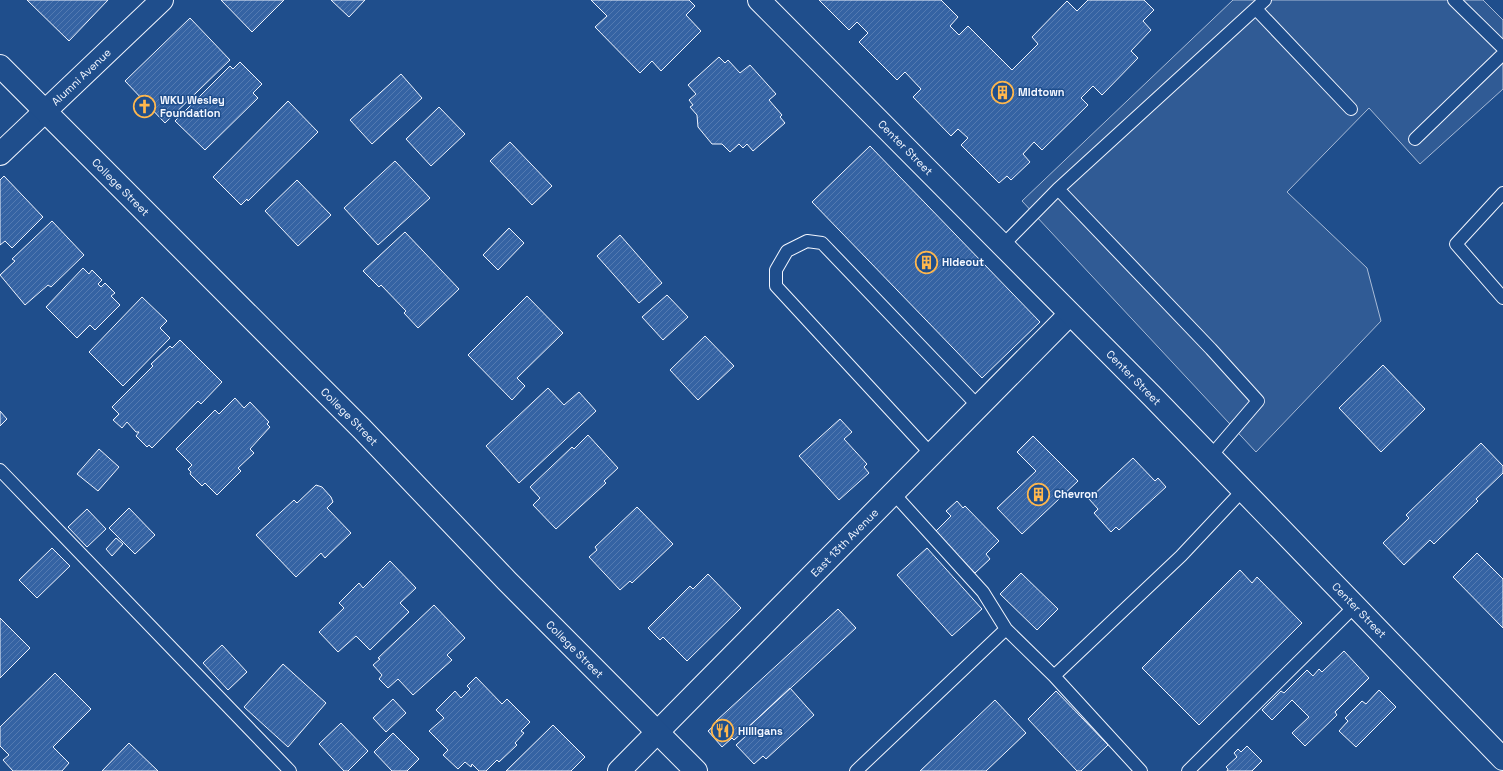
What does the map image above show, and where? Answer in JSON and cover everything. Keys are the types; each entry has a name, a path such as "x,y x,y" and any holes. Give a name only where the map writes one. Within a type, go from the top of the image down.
{"street":[{"name":"Alumni Avenue","path":"0,154 162,0"},
{"name":"Center Street","path":"759,0 1003,245 1355,606 1500,750"},
{"name":"College Street","path":"0,66 362,429 508,581 696,771"},
{"name":"East 13th Avenue","path":"619,771 1070,314"}],"lane":[{"path":"1003,245 1058,189 1265,0"},
{"path":"1454,0 1503,48"},
{"path":"1256,9 1352,109"},
{"path":"1415,139 1503,54"},
{"path":"1058,189 1211,348 1258,401 1210,457"},
{"path":"1502,195 1456,244 1503,298"},
{"path":"932,455 776,286 776,270 787,251 807,241 822,243 978,407"},
{"path":"0,470 290,771"},
{"path":"1054,676 1181,556 1243,490"},
{"path":"894,494 982,592 1006,628 1054,676 1141,771"},
{"path":"1188,771 1355,606"},
{"path":"856,771 1006,628"}],"shaded area":[{"path":"1233,0 1483,0 1503,20 1503,89 1420,164 1369,108 1287,192 1367,268 1381,321 1256,452 1022,201"}],"building":[{"path":"27,0 108,0 69,41"},
{"path":"221,0 284,0 252,32"},
{"path":"331,0 365,0 349,17"},
{"path":"591,0 689,0 695,6 686,15 701,31 661,71 652,61 640,73 595,27 607,16"},
{"name":"Midtown","path":"819,0 941,0 958,17 950,26 959,35 968,26 1012,70 1038,44 1032,37 1067,1 1077,11 1088,0 1144,0 1154,10 1143,21 1151,30 1131,51 1138,58 1102,95 1093,86 1081,98 1088,105 1042,150 1034,142 1023,154 1030,162 1011,180 1007,176 999,183 961,145 968,138 958,129 951,136 913,97 921,89 905,72 897,80 859,42 868,33 857,22 849,30"},
{"name":"WKU Wesley Foundation","path":"190,18 230,60 165,123 125,81"},
{"path":"719,57 725,63 728,60 740,73 750,65 776,94 769,100 782,115 780,117 785,123 753,151 747,144 743,148 739,144 730,152 722,144 712,144 698,127 697,115 690,107 693,105 689,100 696,94 688,85"},
{"path":"240,62 262,84 253,93 258,98 205,150 175,121 230,66 233,69"},
{"path":"401,74 422,98 372,144 350,120"},
{"path":"288,101 318,132 248,201 247,199 241,205 213,177"},
{"path":"439,107 465,134 431,166 406,139"},
{"path":"510,142 552,186 532,205 490,161"},
{"name":"Hideout","path":"870,146 1040,322 982,378 812,202"},
{"path":"395,161 430,198 378,245 344,208"},
{"path":"4,176 43,217 12,248 5,241 0,245 0,180"},
{"path":"297,180 331,215 298,246 265,211"},
{"path":"52,221 84,255 51,287 48,285 25,305 0,275 15,261 12,259"},
{"path":"509,228 524,243 498,270 483,255"},
{"path":"405,232 459,289 418,328 404,313 406,311 381,285 379,287 363,271"},
{"path":"620,235 662,283 639,303 597,256"},
{"path":"83,268 89,274 92,270 102,280 98,284 101,287 105,283 115,293 111,296 120,305 95,330 90,325 77,338 46,307"},
{"path":"667,295 688,317 663,340 642,317"},
{"path":"527,296 563,333 517,378 525,386 512,400 468,355"},
{"path":"142,297 167,321 160,328 170,338 123,386 89,352"},
{"path":"705,336 734,366 698,400 670,370"},
{"path":"180,340 222,382 201,404 198,401 152,448 149,445 147,447 136,436 139,432 136,432 127,422 122,428 113,420 119,414 112,407 153,366 151,364 170,346 172,348"},
{"path":"1383,365 1425,409 1381,452 1339,408"},
{"path":"548,388 564,405 579,392 596,411 519,483 486,446"},
{"path":"235,398 244,408 250,402 269,422 267,424 270,427 250,449 254,453 238,468 241,471 217,495 205,483 202,486 190,474 191,472 188,469 192,465 176,449 215,410 219,414"},
{"path":"0,411 7,419 0,426"},
{"path":"840,419 852,432 844,439 867,464 864,467 869,473 839,500 799,456"},
{"path":"588,435 618,468 604,481 606,483 556,529 533,505 540,498 530,487 572,447 574,449"},
{"name":"Chevron","path":"1033,436 1078,481 1022,534 997,508 1036,471 1017,452"},
{"path":"1481,443 1503,466 1503,473 1476,499 1478,501 1434,544 1430,540 1404,565 1383,543 1409,518 1406,515"},
{"path":"99,449 119,467 98,491 77,474"},
{"path":"1133,458 1155,481 1158,478 1166,487 1119,530 1116,527 1111,532 1094,513 1098,509 1089,499"},
{"path":"316,485 322,487 331,497 333,502 327,508 351,533 325,558 321,553 296,577 256,535 294,500 297,503"},
{"path":"957,501 963,508 965,506 999,541 986,554 990,559 975,573 935,532 951,516 946,511"},
{"path":"637,507 673,544 632,583 630,581 620,590 589,557 597,550 595,547"},
{"path":"129,508 155,535 135,554 109,528"},
{"path":"87,509 106,529 87,547 68,527"},
{"path":"116,538 123,544 112,556 106,549"},
{"path":"52,548 70,566 37,598 19,580"},
{"path":"927,548 982,609 952,636 897,575"},
{"path":"1477,553 1503,579 1503,628 1453,577"},
{"path":"390,561 416,588 400,603 409,612 370,650 356,636 338,652 319,632 344,608 339,603 359,583 363,588"},
{"path":"1240,570 1252,583 1257,577 1302,623 1199,725 1142,668"},
{"path":"1021,573 1058,609 1037,630 1000,594"},
{"path":"708,574 741,608 687,661 663,637 660,640 648,628 690,586 693,589"},
{"path":"434,605 465,638 447,655 452,660 413,695 398,679 388,688 379,679 382,675 373,665 380,659 378,658"},
{"path":"838,609 856,628 734,740 732,738 722,747 708,731 718,722 716,721"},
{"path":"0,618 30,648 0,678"},
{"path":"222,645 247,672 228,690 203,663"},
{"path":"1344,651 1369,678 1335,712 1337,715 1305,746 1292,733 1309,717 1292,700 1272,720 1262,710 1281,691 1284,693 1307,670 1313,676 1319,669 1322,672"},
{"path":"283,664 326,703 288,747 244,707"},
{"path":"55,673 91,709 53,747 69,763 62,771 13,771 3,760 9,755 0,746 0,727"},
{"path":"476,677 502,704 507,699 530,722 521,731 524,733 515,743 517,745 499,762 497,760 486,771 479,771 472,764 471,767 465,762 458,769 443,755 448,750 429,731 444,718 436,710 455,691 461,698 470,689 467,686"},
{"path":"790,688 814,715 766,759 763,756 754,764 736,745 746,736 743,732"},
{"path":"1379,690 1396,707 1356,747 1339,731 1348,721 1345,718 1362,701 1366,704"},
{"path":"1056,691 1108,745 1081,771 1077,771 1028,719"},
{"path":"393,699 406,713 386,732 373,718"},
{"path":"995,700 1026,733 986,771 920,771"},
{"path":"341,723 368,751 348,771 344,771 319,744"},
{"path":"553,725 585,757 571,771 506,771"},
{"path":"393,733 419,759 407,771 392,771 374,752"},
{"path":"129,743 158,771 102,771"},
{"path":"1247,746 1262,761 1252,771 1227,771 1228,769 1226,767 1237,757 1234,753 1238,749 1241,752"}],"place":[{"name":"Midtown","path":"1003,92"},
{"name":"WKU Wesley Foundation","path":"145,106"},
{"name":"Hideout","path":"926,262"},
{"name":"Chevron","path":"1038,494"},
{"name":"Hilligans","path":"723,731"}]}
